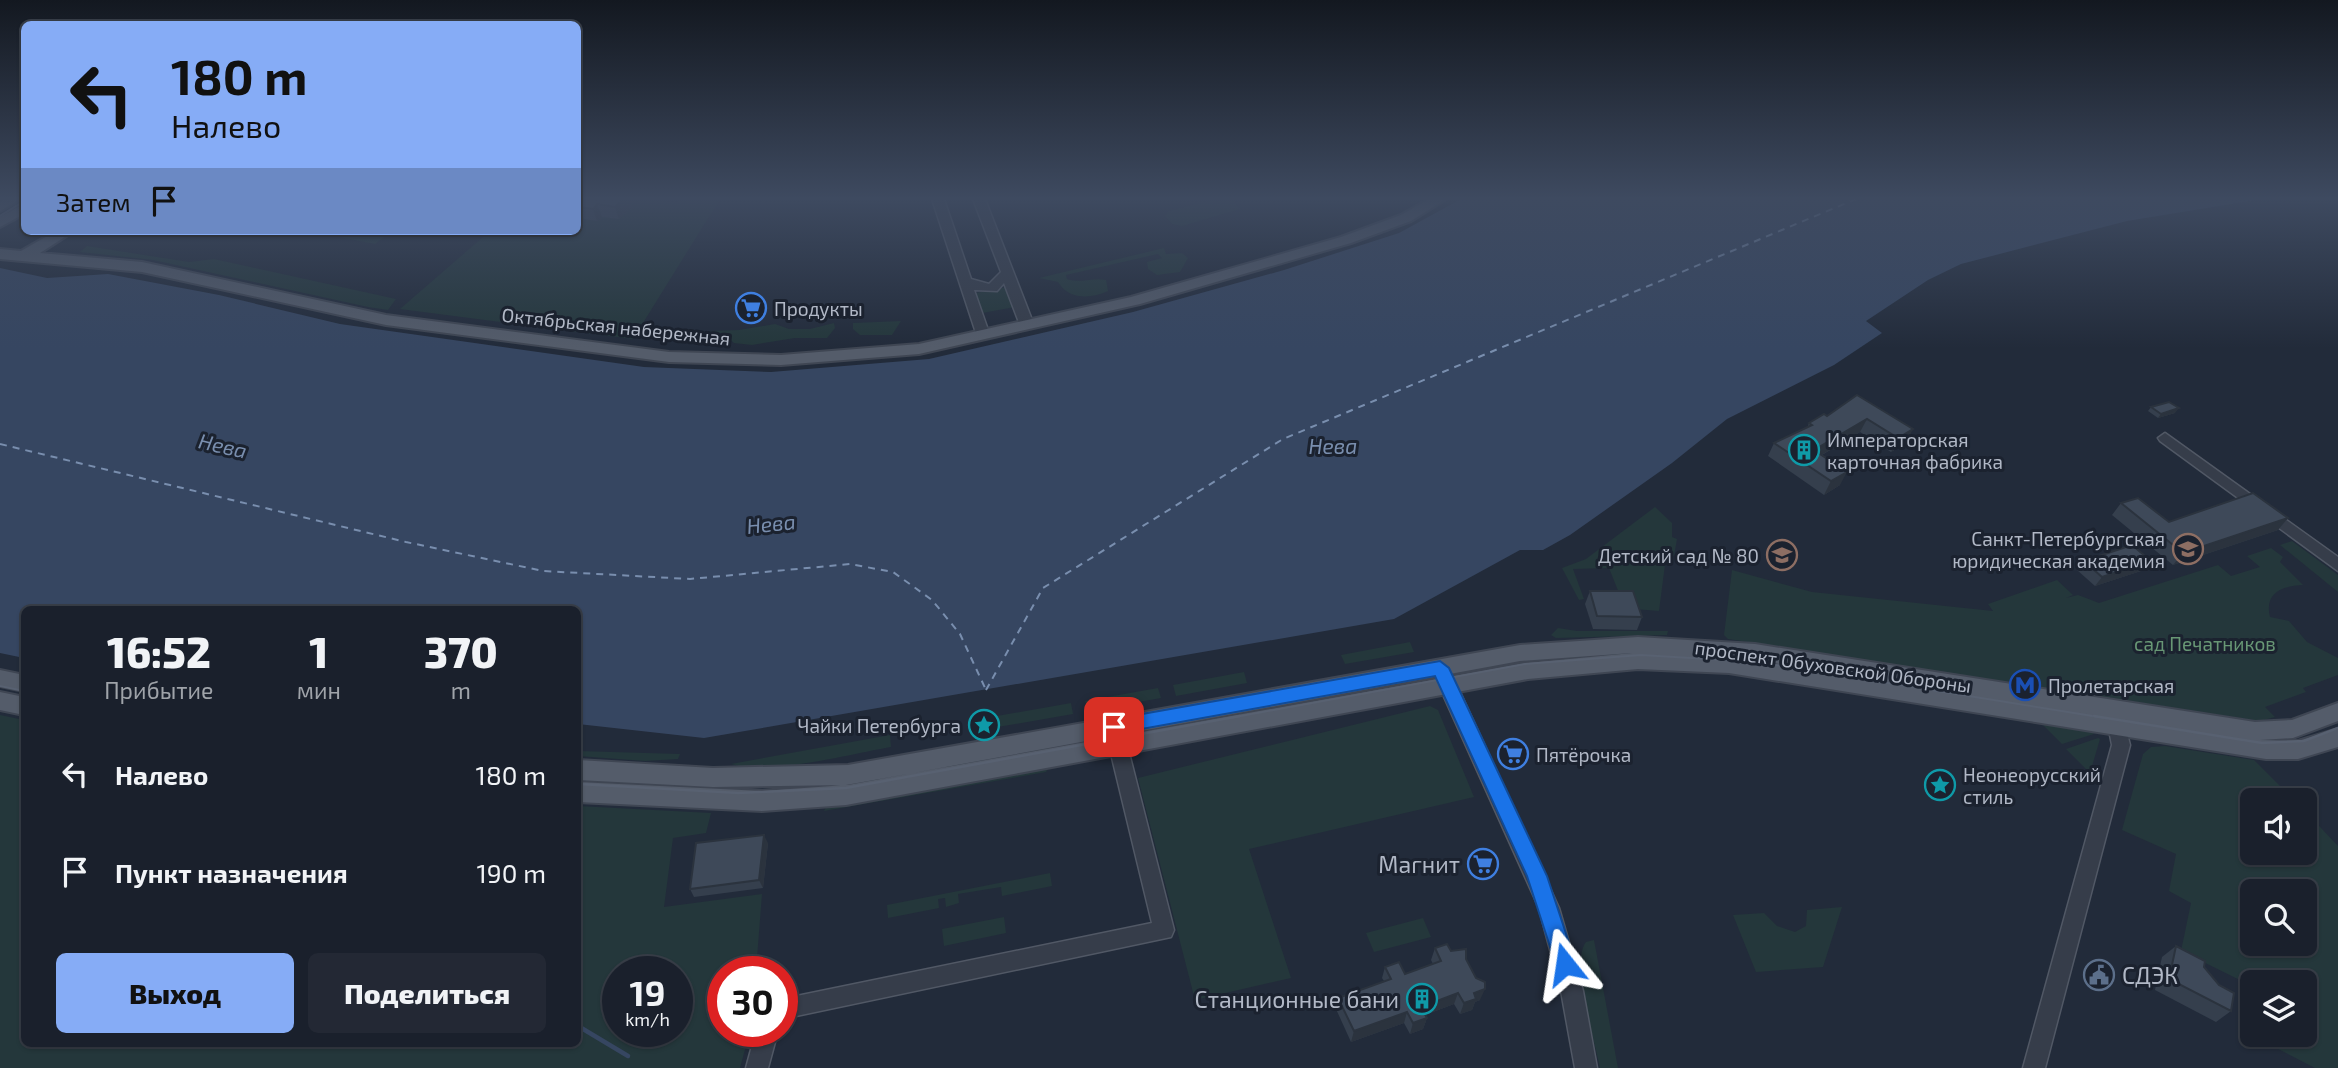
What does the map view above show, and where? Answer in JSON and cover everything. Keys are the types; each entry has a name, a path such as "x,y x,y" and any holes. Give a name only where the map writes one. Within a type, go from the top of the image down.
{"main road":[{"name":"Октябрьская набережная","path":"8,249 142,267 386,320 705,359 781,360 896,352 1172,291 1316,249"},
{"path":"27,253 33,249"},
{"path":"27,253 35,249"},
{"name":"Октябрьская набережная","path":"0,254 130,259 379,311 672,350 748,354 845,350 917,343 1025,323 1296,249"},
{"name":"проспект Обуховской Обороны","path":"581,792 682,798 798,800 846,795 1116,736 1444,677 1589,663 1703,663 2116,718 2268,731 2293,729 2338,712"},
{"path":"0,678 21,682"},
{"path":"0,701 21,705"},
{"name":"проспект Обуховской Обороны","path":"2116,718 2266,750 2298,750 2338,738"},
{"name":"проспект Обуховской Обороны","path":"581,770 729,779 820,777 1116,736"}],"street":[{"path":"955,249 981,330"},
{"path":"998,249 1025,323"},
{"path":"966,282 980,288 992,288 1007,273"},
{"path":"2165,438 2338,565"},
{"path":"1444,677 1549,908 1572,991 1586,1068"},
{"path":"2034,1068 2118,758 2121,745 2116,718"},
{"path":"798,1006 1164,930 1116,736"},
{"path":"757,1068 763,1047"}],"green space":[{"path":"84,249 105,249 189,262 214,259 396,299 388,310 153,260 80,252"},
{"path":"469,249 689,249 633,339 400,309"},
{"path":"1160,249 1164,249 1166,254 1182,253 1188,258 1180,272 1157,275 1148,269 1147,262 1162,258 1158,254 1066,275 1067,279 1072,280 1106,280 1108,291 1088,296 1074,295 1058,282 1039,278"},
{"path":"1007,287 1015,307 982,313 976,293"},
{"path":"901,321 892,335 860,335 853,329 853,323"},
{"path":"834,323 835,328 827,338 795,338 752,345 734,343 723,333 665,336 675,332 739,330 775,324 789,329 810,329"},
{"path":"1655,507 1672,523 1672,537 1677,539 1674,556 1666,557 1659,611 1634,609 1621,598 1609,568 1573,569 1584,599 1579,600 1562,568 1586,559"},
{"path":"2292,541 2338,575 2338,592 2280,545"},
{"name":"сад Печатников","path":"2271,548 2283,557 2280,562 2303,585 2276,592 2270,602 2270,617 2289,621 2307,642 2338,658 2338,675 2303,688 2306,692 2265,707 2275,717 2260,721 1728,639 1724,635 1732,570 1812,592 1993,611 1988,604 2057,580 2073,595 2066,598 2078,595 2099,603 2218,565 2231,576 2260,567 2247,556"},
{"path":"1558,628 1577,631 1668,631 1667,635 1556,638 1551,635"},
{"path":"1410,642 1414,652 1345,664 1341,655"},
{"path":"1244,672 1247,683 1176,696 1173,685"},
{"path":"1158,688 1161,698 1088,711 1085,701"},
{"path":"1071,703 1073,714 998,727 997,716"},
{"path":"1430,706 1438,710 1474,797 1249,849 1291,978 1195,1000 1138,778"},
{"path":"0,715 21,719 21,1047 581,1047 581,806 711,813 706,833 673,838 664,907 762,894 757,956 707,956 707,1047 746,1047 740,1068 0,1068"},
{"path":"2041,723 2093,732 2094,734 2062,744"},
{"path":"890,735 891,747 832,759 788,766 747,767 731,764"},
{"path":"2100,739 2090,773 2066,749"},
{"path":"2165,746 2254,760 2282,788 2240,788 2240,865 2317,865 2317,824 2338,846 2338,1068 2315,1068 2274,1047 2317,1047 2317,970 2240,970 2240,980 2181,951 2191,903 2169,891 2176,854 2122,830 2143,754 2151,747"},
{"path":"581,751 680,754 678,759 645,761 581,756"},
{"path":"1049,768 1046,772 824,811 827,806"},
{"path":"1050,873 1052,886 1002,896 1001,887 958,894 959,903 946,907 945,898 938,899 939,908 888,918 887,905"},
{"path":"1842,907 1823,967 1756,972 1733,915 1764,913 1777,926 1795,932 1806,926 1807,910"},
{"path":"1004,917 1006,933 944,946 942,929"},
{"path":"1423,918 1431,937 1374,952 1366,933"},
{"path":"1594,940 1618,1068 1600,1068 1585,1002 1582,952 1586,942"}],"water":[{"name":"Нева","path":"1350,249 2020,249 1961,264 1928,280 1866,321 1882,333 1834,365 1727,419 1672,463 1570,535 1543,550 1520,550 1394,619 704,738 581,724 581,606 21,606 21,657 0,653 0,268 47,278 108,274 219,295 340,324 644,367 771,372 929,359 1133,312"}],"building":[{"path":"1857,395 1913,429 1898,438 1867,419 1814,450 1847,472 1831,481 1774,443 1812,425 1809,423 1824,414 1827,416"},
{"path":"2169,402 2179,408 2161,414 2151,407"},
{"path":"2253,493 2288,518 2183,553 2121,503 2138,498 2169,522"},
{"path":"2132,545 2151,561 2102,577 2084,561"},
{"path":"1590,591 1633,591 1642,617 1597,616"},
{"path":"764,835 759,880 690,889 696,843"},
{"name":"Станционные бани","path":"1447,944 1451,951 1466,949 1466,959 1476,978 1485,982 1485,989 1474,993 1476,999 1464,1003 1458,993 1421,1007 1427,1018 1413,1023 1407,1012 1354,1031 1338,998 1391,979 1385,967 1399,962 1405,974 1441,961 1435,948"},
{"path":"2176,946 2205,961 2204,967 2219,985 2234,993 2231,1011 2169,979"}],"waterway":[{"path":"581,1028 628,1056"}],"ferry route":[{"path":"0,444 406,542 543,571 690,579 850,564 893,572 932,600 960,634 986,690 1043,588 1283,439 1737,249"}],"tram line":[{"path":"1230,718 1525,664 1641,655 1757,662 2105,718"},
{"path":"0,686 21,690"},
{"path":"581,784 739,793 846,788 1240,716"},
{"path":"2094,716 2262,743 2304,741 2338,728"}],"place":[{"name":"Продукты","path":"751,308"},
{"name":"Императорская карточная фабрика","path":"1804,450"},
{"name":"Санкт-Петербургская юридическая академия","path":"2188,549"},
{"name":"Детский сад № 80","path":"1782,555"},
{"name":"Пролетарская","path":"2025,685"},
{"name":"Чайки Петербурга","path":"984,725"},
{"name":"Пятёрочка","path":"1513,754"},
{"name":"Неонеорусский стиль","path":"1940,785"},
{"name":"Магнит","path":"1483,864"},
{"name":"СДЭК","path":"2099,975"},
{"name":"Станционные бани","path":"1422,999"}],"route":[{"path":"1114,727 1440,668 1537,876 1559,938 1565,964"}]}
